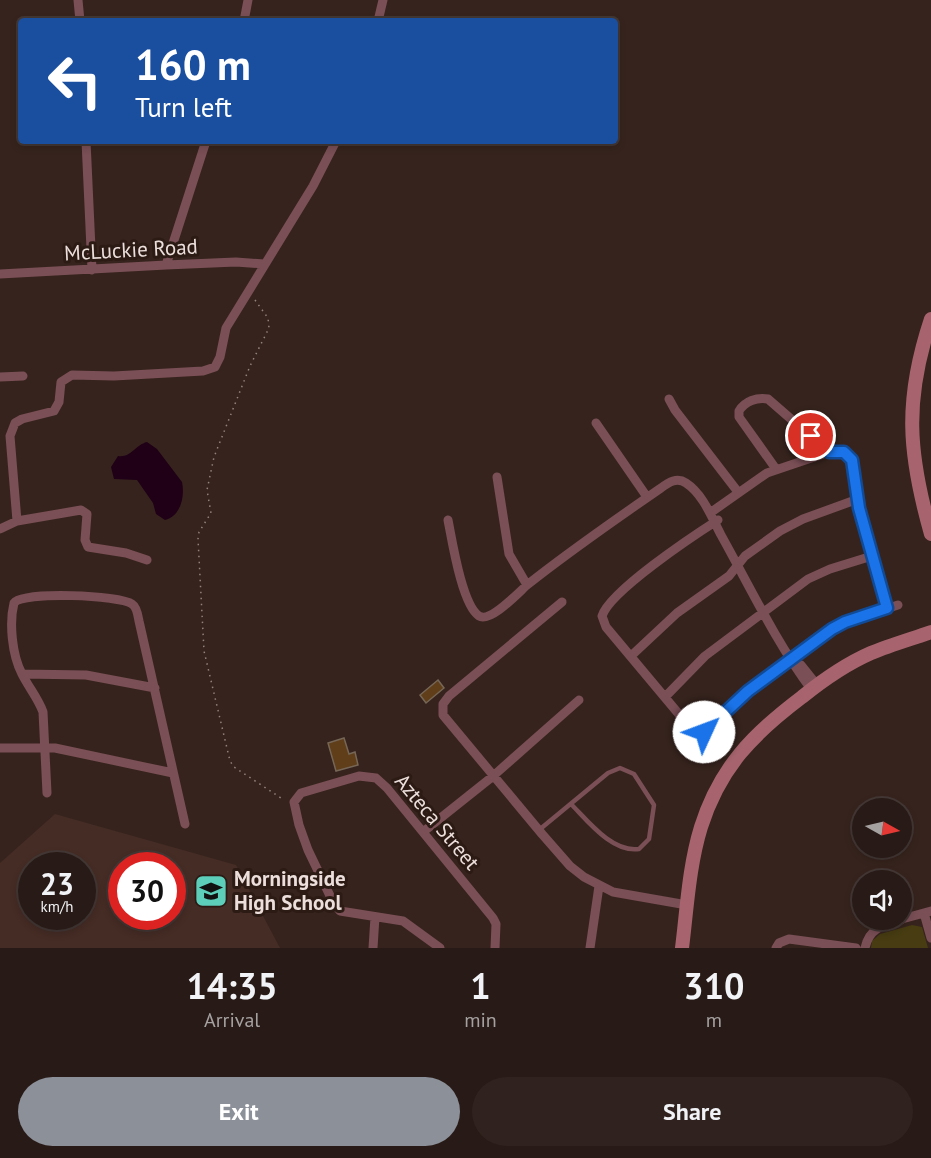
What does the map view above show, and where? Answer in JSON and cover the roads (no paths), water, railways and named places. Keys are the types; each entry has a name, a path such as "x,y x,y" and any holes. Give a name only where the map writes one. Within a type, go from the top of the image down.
{"street":[{"path":"78,0 80,18"},
{"path":"245,18 248,0"},
{"path":"379,18 383,0"},
{"path":"86,144 92,270"},
{"path":"166,265 205,144"},
{"path":"17,521 10,436 15,423 54,411 59,402 61,382 72,375 114,376 212,369 220,357 226,328 313,186 334,144"},
{"name":"McLuckie Road","path":"0,274 236,262 264,264"},
{"path":"931,319 916,369 911,413 915,469 931,534"},
{"path":"0,378 23,376"},
{"path":"669,399 738,492"},
{"path":"776,469 739,417 739,411 747,403 757,399 768,399 829,452"},
{"path":"597,423 648,497"},
{"path":"887,608 858,499 850,456 844,452 829,452 776,469 738,492 714,518 649,568 604,611 603,622 689,728 702,733 748,691 845,622 897,605"},
{"path":"497,477 509,554 528,585"},
{"path":"448,520 461,580 478,615 485,617 493,614 528,585 671,481 683,481 692,488 714,518 792,658 814,687"},
{"path":"631,656 677,613 729,576 739,562 792,524 858,499"},
{"path":"0,529 17,521 81,510 87,514 86,546 126,553 147,560"},
{"path":"664,697 705,656 818,573 872,556"},
{"path":"47,793 45,728 40,702 22,674 15,656 13,609 16,600 22,597 49,595 129,602 135,608 185,824"},
{"path":"562,602 449,696 443,704 442,711 445,718 492,777 570,866 599,886 638,898 687,905"},
{"path":"682,948 701,828 713,797 736,755 762,728 814,687 872,653 931,632"},
{"path":"22,674 86,675 155,688"},
{"path":"423,832 492,777 579,700"},
{"path":"0,748 46,747 173,773"},
{"name":"Azteca Street","path":"375,917 345,914 333,902 298,825 294,802 298,795 359,776 370,776 387,788 493,918 496,924 495,948"},
{"path":"590,948 599,886"},
{"path":"912,916 927,912 931,938"},
{"path":"373,948 375,917 403,921 440,948"},
{"path":"865,948 867,939 874,930"},
{"path":"776,948 784,940 789,939 856,948"}],"lane":[{"path":"539,830 571,804 615,769 626,769 634,774 654,805 649,839 639,849 621,846 598,831 571,804"}],"place":[{"name":"Morningside High School","path":"211,891"}]}
